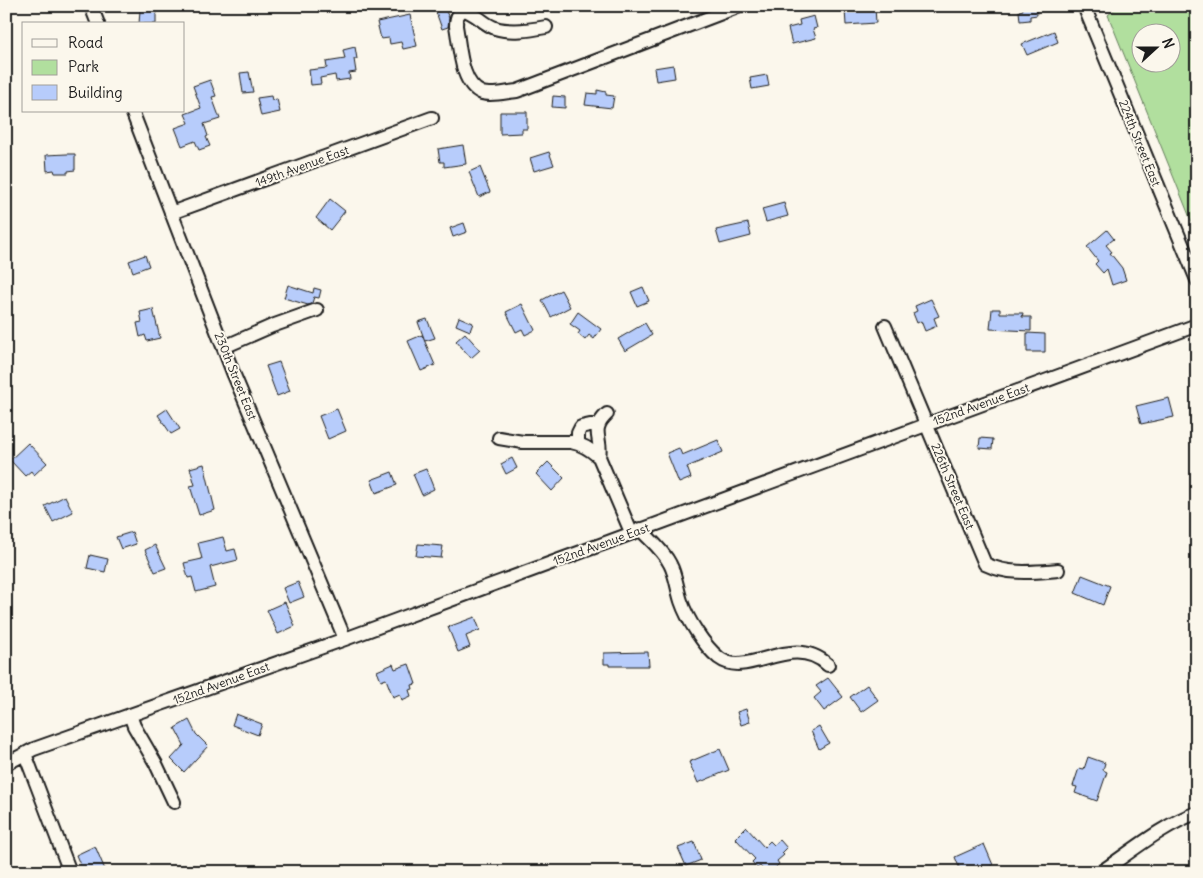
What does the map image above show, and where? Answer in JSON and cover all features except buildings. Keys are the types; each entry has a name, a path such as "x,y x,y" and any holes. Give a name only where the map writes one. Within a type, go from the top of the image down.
{"street":[{"path":"91,6 97,22"},
{"path":"546,27 520,31 494,28 472,12 464,10 456,18 465,78 472,86 482,92 492,94 517,91 740,6"},
{"name":"224th Street East","path":"1084,6 1197,280"},
{"name":"230th Street East","path":"132,112 224,348 345,639"},
{"name":"149th Avenue East","path":"171,213 432,118"},
{"path":"224,348 272,326 317,310"},
{"name":"152nd Avenue East","path":"6,764 34,749 345,639 1197,324"},
{"name":"226th Street East","path":"886,326 985,564 994,568 1012,571 1058,570"},
{"path":"599,457 598,425 600,420 607,414"},
{"path":"578,443 578,433 581,428 598,425"},
{"path":"499,438 523,442 558,441 578,443 599,457 636,531 662,551 671,564 681,602 691,623 703,640 720,658 732,663 754,663 775,655 801,652 820,658 828,665"},
{"path":"130,715 174,802"},
{"path":"25,754 70,872"},
{"path":"1101,872 1186,816 1197,813"}],"green space":[{"path":"1119,6 1197,6 1197,235 1131,72 1180,72 1180,22 1130,22 1130,69 1108,15"}]}
